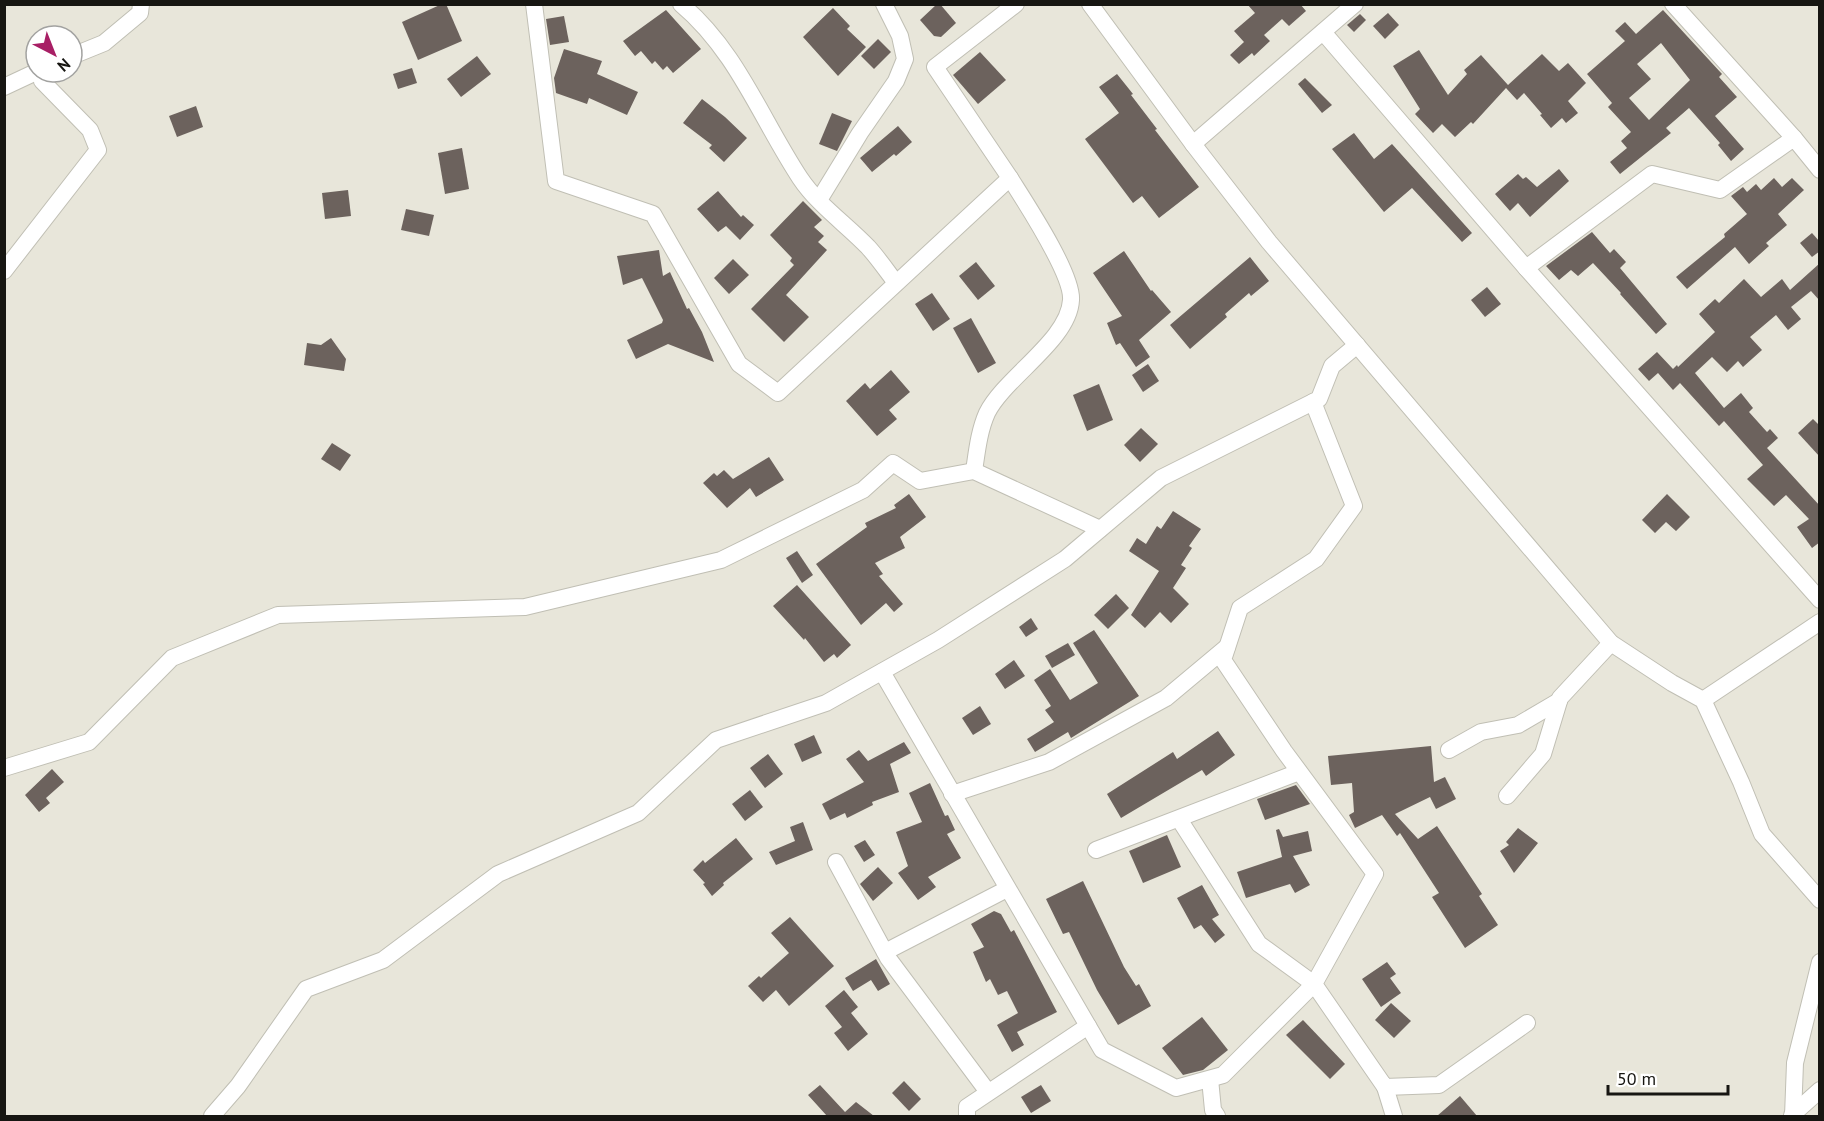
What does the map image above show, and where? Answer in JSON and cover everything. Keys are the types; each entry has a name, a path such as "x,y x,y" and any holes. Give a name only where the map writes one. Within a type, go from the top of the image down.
{"street":[{"path":"84,51 104,43 140,14 141,4"},
{"path":"534,4 556,181 653,214 739,364 778,393 1010,178"},
{"path":"681,4 697,17 739,71 801,180 869,249 897,283"},
{"path":"819,200 860,133 896,81 905,59 900,36 884,4"},
{"path":"974,471 980,435 987,412 1064,323 1071,300 1066,279 1038,222 935,67 1016,4"},
{"path":"1089,4 1269,242 1611,642 1703,700 1762,834 1820,900"},
{"path":"1193,144 1355,4"},
{"path":"1673,4 1820,170"},
{"path":"1323,32 1526,268 1820,600"},
{"path":"4,87 24,78"},
{"path":"4,271 98,150 90,130 45,84"},
{"path":"1526,268 1652,174 1720,190 1794,138"},
{"path":"212,1116 237,1086 306,989 383,960 498,874 638,813 716,740 826,703 938,640 1065,559 1161,478 1319,399 1332,366 1357,345"},
{"path":"882,672 1102,1050 1176,1088 1223,1075 1314,984 1375,874 1299,772 1223,660 1240,608 1316,560 1354,506 1313,402"},
{"path":"4,768 88,742 172,658 278,615 525,608 721,560 863,490 893,463 920,482 974,471 1100,529"},
{"path":"1703,700 1820,622"},
{"path":"1507,796 1543,754 1560,698 1611,642"},
{"path":"952,794 1049,762 1166,698 1227,647"},
{"path":"1449,750 1481,732 1518,725 1559,701"},
{"path":"1096,850 1299,772"},
{"path":"1179,819 1259,944 1314,984 1385,1087 1394,1116"},
{"path":"836,862 885,952 988,1092"},
{"path":"885,952 1007,889"},
{"path":"1792,1116 1795,1063 1820,962"},
{"path":"1385,1087 1439,1085 1527,1023"},
{"path":"967,1116 967,1107 1088,1026"},
{"path":"1210,1079 1213,1110 1217,1116"},
{"path":"1792,1116 1820,1090"}],"building":[{"path":"446,4 462,41 418,60 402,22"},
{"path":"937,4 940,4 956,23 941,37 934,36 920,20"},
{"path":"1247,4 1300,4 1306,11 1289,26 1282,19 1264,35 1270,41 1254,56 1252,53 1239,64 1230,55 1244,42 1234,31 1255,13"},
{"path":"833,8 850,26 847,29 866,47 838,76 803,37"},
{"path":"666,10 701,49 673,73 667,66 663,70 655,61 652,64 641,51 635,56 623,41"},
{"path":"1663,10 1722,74 1719,77 1737,97 1715,116 1744,149 1731,161 1718,145 1720,143 1689,108 1666,128 1671,133 1620,174 1610,162 1627,148 1621,141 1631,132 1608,107 1612,103 1587,74 1625,41 1615,31 1625,22 1636,34","holes":["1661,43 1690,80 1649,120 1629,98 1651,79 1637,64"]},
{"path":"1388,13 1399,25 1385,39 1373,26"},
{"path":"1360,14 1366,20 1354,32 1347,25"},
{"path":"564,16 569,42 550,45 546,19"},
{"path":"878,39 891,52 874,69 861,56"},
{"path":"564,49 602,61 597,74 638,92 627,115 589,98 587,104 556,93 554,78"},
{"path":"1419,50 1448,95 1467,74 1464,70 1481,55 1508,85 1542,54 1559,71 1568,63 1586,83 1568,101 1578,113 1566,123 1562,118 1551,128 1524,93 1517,100 1506,88 1473,124 1471,122 1455,137 1442,124 1433,133 1415,114 1420,109 1393,66"},
{"path":"980,52 1006,80 978,104 953,75"},
{"path":"477,56 491,74 461,97 447,79"},
{"path":"412,68 417,83 398,89 393,74"},
{"path":"1117,74 1157,129 1155,130 1199,187 1159,218 1142,196 1133,203 1085,139 1119,113 1099,87"},
{"path":"1305,78 1332,105 1322,113 1298,84"},
{"path":"702,99 747,138 724,162 709,148 712,145 683,123"},
{"path":"196,106 203,127 177,137 169,116"},
{"path":"832,113 852,121 837,151 819,144"},
{"path":"898,126 912,142 872,172 860,158"},
{"path":"1354,133 1374,159 1392,144 1472,233 1462,242 1412,188 1384,212 1332,149"},
{"path":"462,148 469,189 445,194 438,153"},
{"path":"1559,169 1569,181 1530,217 1518,203 1510,211 1495,194 1518,174 1523,179 1526,177 1537,187"},
{"path":"1774,178 1782,187 1792,178 1804,190 1778,214 1787,225 1766,243 1769,246 1749,264 1735,247 1687,289 1676,277 1725,237 1724,234 1747,214 1731,196 1743,187 1747,192 1756,184 1761,190"},
{"path":"348,190 351,216 325,219 322,193"},
{"path":"718,191 741,217 743,215 754,225 740,240 726,226 718,232 697,209"},
{"path":"803,201 822,220 814,227 824,236 818,242 827,250 786,295 809,317 784,342 751,309 794,265 790,261 792,258 770,235"},
{"path":"406,209 434,215 429,236 401,230"},
{"path":"1592,232 1610,253 1614,249 1626,262 1620,268 1667,324 1656,334 1593,263 1578,276 1571,270 1559,280 1546,266"},
{"path":"1812,233 1820,242 1820,251 1812,257 1800,243"},
{"path":"659,250 663,276 670,272 687,309 689,308 702,332 714,362 668,344 636,359 627,340 662,323 663,320 642,278 623,285 617,256"},
{"path":"1124,251 1151,291 1171,312 1139,340 1150,357 1136,367 1120,343 1116,345 1107,323 1122,316 1093,273"},
{"path":"1250,257 1269,281 1251,296 1249,293 1225,314 1227,317 1190,349 1170,325"},
{"path":"733,259 749,275 729,294 714,278"},
{"path":"976,262 995,286 978,300 959,276"},
{"path":"1820,263 1820,301 1811,291 1791,307 1801,319 1788,330 1776,315 1750,337 1762,350 1743,367 1738,361 1727,372 1712,357 1695,373 1724,408 1741,393 1753,408 1749,412 1767,432 1770,429 1778,438 1767,448 1820,506 1820,542 1812,548 1797,527 1809,519 1786,495 1774,506 1747,479 1763,465 1724,421 1719,426 1680,383 1673,390 1658,373 1649,381 1638,369 1657,352 1673,369 1677,365 1678,367 1715,332 1699,314 1715,299 1719,303 1744,279 1761,297 1782,279 1790,290"},
{"path":"1487,287 1501,304 1485,317 1471,300"},
{"path":"932,293 950,319 933,331 915,304"},
{"path":"971,318 996,363 978,373 953,328"},
{"path":"331,338 346,359 344,371 304,365 307,343 321,345"},
{"path":"1148,364 1159,381 1143,392 1132,375"},
{"path":"891,370 910,392 889,410 897,419 877,436 846,401 865,383 870,389"},
{"path":"1099,384 1113,420 1087,431 1073,395"},
{"path":"1813,419 1820,426 1820,457 1798,433"},
{"path":"1141,428 1158,444 1140,462 1124,445"},
{"path":"332,443 351,455 340,471 321,459"},
{"path":"769,457 784,480 756,497 750,488 727,508 703,483 714,473 717,476 724,470 733,479"},
{"path":"909,494 926,517 900,537 905,548 875,563 883,574 879,576 903,604 894,612 886,603 861,625 816,564 867,527 865,523 896,508 894,505"},
{"path":"1667,494 1690,517 1676,531 1666,522 1655,533 1642,520"},
{"path":"1173,511 1201,529 1189,546 1192,548 1181,565 1186,568 1173,588 1189,604 1171,623 1160,612 1145,628 1131,615 1159,571 1129,551 1137,538 1146,544 1157,526 1161,529"},
{"path":"797,551 813,575 802,583 786,558"},
{"path":"797,585 851,645 837,658 834,654 824,662 805,638 804,640 773,606"},
{"path":"1116,594 1129,608 1108,629 1094,615"},
{"path":"1031,618 1038,629 1026,637 1019,627"},
{"path":"1094,630 1139,696 1071,738 1068,732 1035,752 1027,739 1054,722 1045,710 1051,706 1034,680 1050,669 1070,700 1098,683 1073,643"},
{"path":"1068,643 1075,655 1052,668 1045,656"},
{"path":"1014,660 1025,676 1005,689 995,674"},
{"path":"980,706 991,724 973,735 962,718"},
{"path":"1218,731 1235,755 1206,776 1202,770 1121,818 1107,794 1173,752 1177,759"},
{"path":"814,735 822,753 802,762 794,744"},
{"path":"904,742 911,753 890,764 899,792 872,802 873,805 847,818 845,813 830,820 822,804 864,782 846,759 859,750 868,761"},
{"path":"1431,746 1434,782 1445,777 1456,799 1436,809 1430,797 1395,814 1418,839 1437,826 1482,894 1479,896 1498,925 1465,948 1432,897 1439,893 1400,833 1397,836 1382,815 1355,828 1349,815 1354,812 1352,783 1331,785 1328,756"},
{"path":"768,754 783,774 765,788 750,768"},
{"path":"52,769 64,782 46,798 50,803 39,812 25,795"},
{"path":"930,783 945,816 948,815 955,830 947,834 961,858 928,877 936,887 918,900 898,873 908,866 896,832 922,822 909,793"},
{"path":"1296,785 1310,804 1265,820 1257,799"},
{"path":"750,790 763,807 745,821 732,804"},
{"path":"803,822 813,850 776,865 769,852 795,841 790,827"},
{"path":"1518,828 1538,843 1514,873 1500,851 1509,845 1506,842"},
{"path":"1279,829 1283,837 1308,831 1312,851 1293,856 1310,885 1295,893 1290,884 1246,898 1237,872 1282,857 1276,830"},
{"path":"1167,835 1181,867 1143,883 1129,851"},
{"path":"736,838 753,859 723,883 724,885 712,896 703,884 705,883 693,870 703,860 705,863"},
{"path":"865,840 875,855 864,862 854,846"},
{"path":"878,867 893,883 873,901 860,884"},
{"path":"1083,881 1124,967 1136,986 1139,984 1151,1006 1118,1025 1097,990 1069,932 1063,934 1046,899"},
{"path":"1202,885 1219,915 1212,919 1225,935 1215,943 1201,925 1194,929 1177,898"},
{"path":"994,911 1001,914 1011,932 1014,930 1057,1012 1017,1032 1024,1045 1012,1052 997,1025 1018,1013 1007,991 998,995 990,979 986,982 973,952 984,947 971,924"},
{"path":"790,917 834,966 789,1006 776,990 763,1002 748,986 759,976 761,978 789,953 771,933"},
{"path":"876,959 890,984 878,991 871,980 853,991 845,978"},
{"path":"1387,962 1396,974 1390,978 1401,993 1381,1007 1362,979"},
{"path":"844,990 858,1007 851,1013 868,1034 848,1051 834,1033 842,1027 825,1006"},
{"path":"1391,1003 1411,1021 1394,1038 1375,1020"},
{"path":"1202,1017 1228,1050 1203,1070 1183,1075 1162,1048"},
{"path":"1303,1020 1345,1064 1330,1079 1286,1035"},
{"path":"904,1081 921,1099 909,1111 892,1093"},
{"path":"820,1085 845,1112 856,1102 874,1116 827,1116 808,1095"},
{"path":"1041,1085 1051,1101 1031,1113 1021,1097"},
{"path":"1460,1096 1477,1116 1437,1116"}]}
